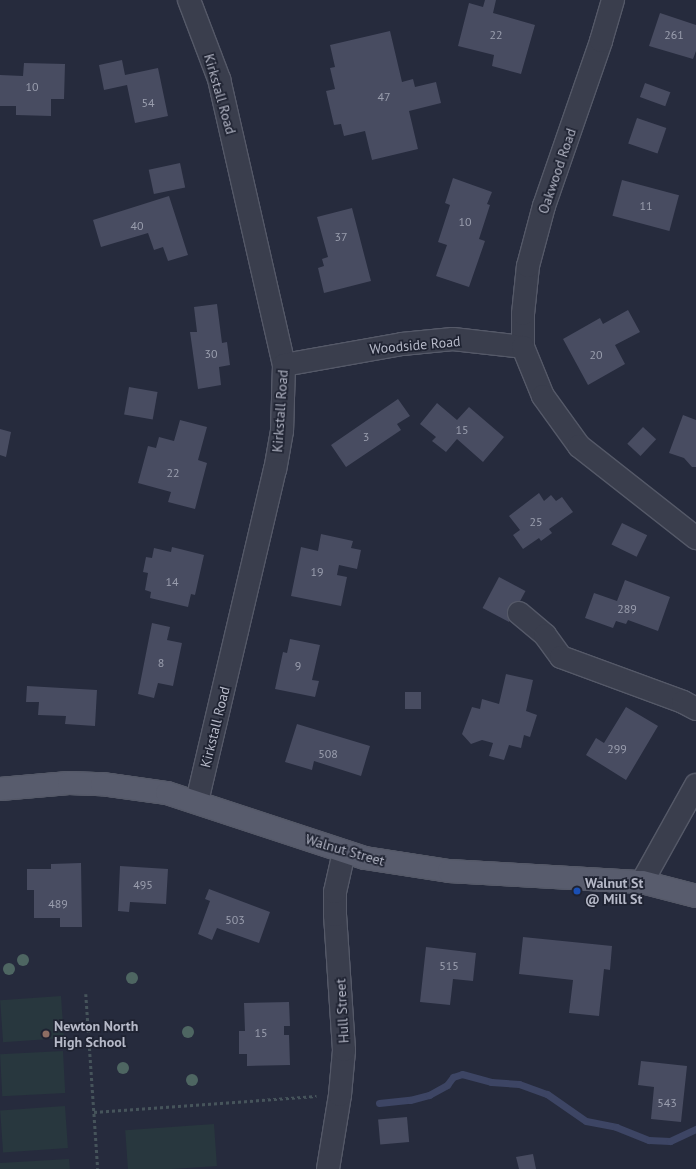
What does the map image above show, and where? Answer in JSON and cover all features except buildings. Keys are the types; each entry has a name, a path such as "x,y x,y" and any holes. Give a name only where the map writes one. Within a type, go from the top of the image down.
{"main road":[{"name":"Walnut Street","path":"0,789 48,784 102,784 167,792 344,852 418,868 642,882 696,896"}],"street":[{"name":"Kirkstall Road","path":"189,0 219,79 284,365 282,431 276,469 197,801"},
{"name":"Oakwood Road","path":"523,347 523,314 528,266 544,206 601,41 613,0"},
{"name":"Woodside Road","path":"284,365 380,347 453,339 523,347"},
{"path":"523,347 543,396 579,446 696,538"},
{"path":"519,613 545,635 560,657 683,702 696,709"},
{"path":"642,882 696,785"},
{"name":"Hull Street","path":"328,1169 340,1095 344,1022 335,915 335,892 344,852"}],"path":[{"path":"86,994 98,1169"},
{"path":"94,1112 340,1095"}],"shaded area":[{"path":"61,996 64,1038 3,1042 0,1000"},
{"path":"63,1051 65,1093 2,1096 0,1054"},
{"path":"65,1106 68,1148 3,1152 0,1111"},
{"path":"214,1124 217,1166 173,1169 128,1169 125,1130"},
{"path":"69,1159 70,1169 0,1169 0,1163"}],"waterway":[{"path":"379,1103 410,1100 429,1095 447,1085 453,1077 462,1074 491,1082 519,1084 547,1094 586,1121 616,1127 649,1140 670,1141 696,1129"}],"place":[{"name":"Walnut St @ Mill St","path":"577,891"},
{"name":"Newton North High School","path":"46,1034"}]}
